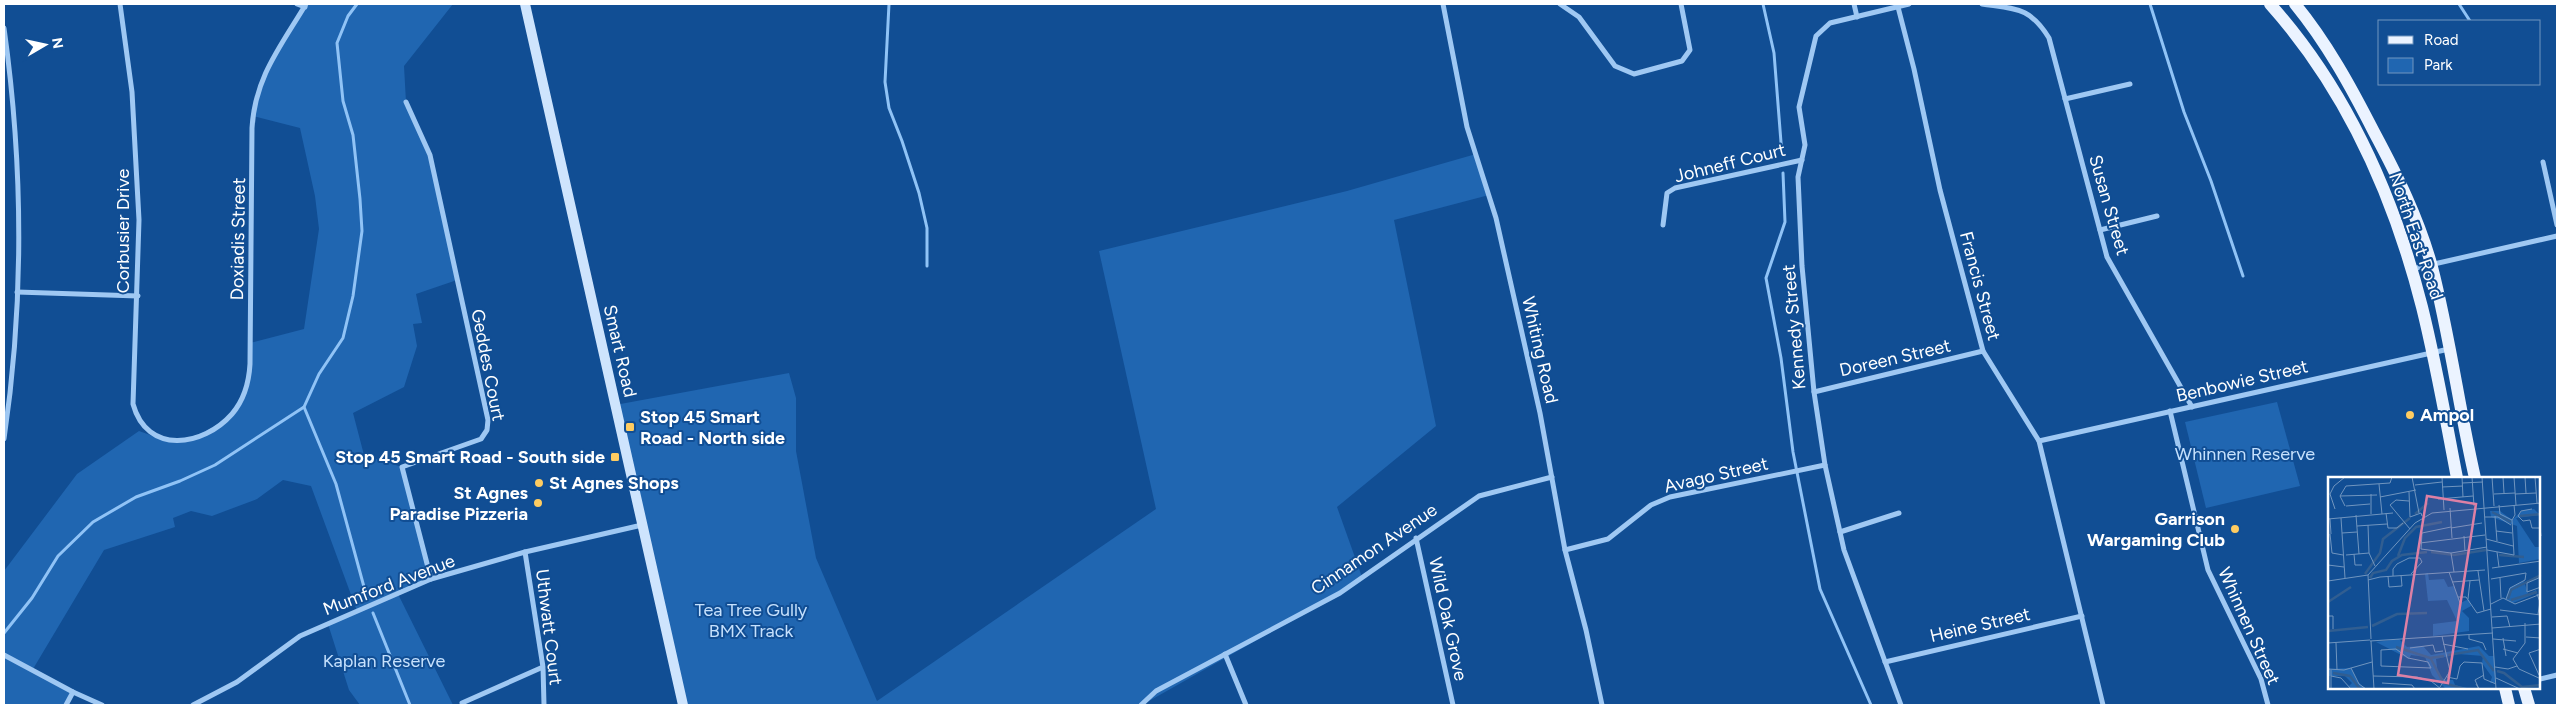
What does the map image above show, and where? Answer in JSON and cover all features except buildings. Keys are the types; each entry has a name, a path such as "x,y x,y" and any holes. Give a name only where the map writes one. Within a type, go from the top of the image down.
{"main road":[{"name":"Smart Road","path":"525,4 683,705"},
{"name":"North East Road","path":"2270,4 2302,43 2322,72 2364,146 2395,218 2412,270 2432,353 2458,477"},
{"name":"North East Road","path":"2294,4 2310,22 2354,93 2407,195 2431,265 2451,348 2475,477"},
{"path":"2505,689 2509,705"},
{"path":"2524,689 2528,705"}],"street":[{"name":"Corbusier Drive","path":"120,4 136,137 139,220 133,404 141,424 150,433 169,441"},
{"path":"297,4 306,5"},
{"name":"Whiting Road","path":"1443,4 1467,127 1496,218 1566,550 1602,705"},
{"path":"1560,4 1579,17 1616,66 1634,74 1682,60 1690,50 1681,4"},
{"path":"1854,4 1857,17"},
{"name":"Kennedy Street","path":"1901,705 1844,550 1825,465 1814,392 1802,266 1798,178 1805,145 1799,107 1816,36 1830,23 1909,4"},
{"name":"Susan Street","path":"1982,4 2018,10 2038,21 2049,38 2107,257 2192,407"},
{"name":"Doxiadis Street","path":"169,441 198,436 219,426 236,409 248,383 250,364 252,128 255,102 265,70 306,5"},
{"name":"Francis Street","path":"1898,7 1914,69 1940,190 1983,352 2039,441 2103,705"},
{"path":"4,28 17,186 15,342 4,439"},
{"path":"2065,99 2130,84"},
{"name":"Geddes Court","path":"406,102 430,155 488,420 487,430 481,439 402,467 431,579"},
{"name":"Johneff Court","path":"1663,225 1667,193 1675,188 1802,160"},
{"path":"2543,162 2557,225"},
{"path":"2100,230 2157,216"},
{"path":"2412,270 2557,236"},
{"path":"17,292 138,296"},
{"name":"Benbowie Street","path":"2039,441 2451,348"},
{"name":"Doreen Street","path":"1814,392 1983,352"},
{"name":"Whinnen Street","path":"2170,411 2208,570 2261,679 2268,705"},
{"name":"Avago Street","path":"1566,550 1608,539 1651,505 1670,496 1825,465"},
{"name":"Cinnamon Avenue","path":"1141,705 1156,691 1340,593 1416,538 1479,496 1552,477"},
{"path":"1840,532 1899,513"},
{"name":"Mumford Avenue","path":"193,705 237,682 300,636 431,579 525,552 643,525"},
{"name":"Wild Oak Grove","path":"1416,538 1453,705"},
{"name":"Uthwatt Court","path":"525,552 543,667 544,705"},
{"name":"Heine Street","path":"1885,662 2082,616"},
{"path":"1225,654 1246,705"},
{"path":"4,655 73,692 102,705"},
{"path":"462,703 543,667"},
{"path":"2541,679 2557,676"},
{"path":"66,705 73,692"}],"green space":[{"name":"Kaplan Reserve","path":"306,4 453,4 404,66 406,102 430,155 457,280 416,294 422,323 413,324 417,346 404,387 353,413 364,455 402,467 431,579 398,594 453,705 360,705 349,690 328,624 357,611 311,486 283,480 257,499 212,516 191,511 173,518 175,527 104,550 33,669 73,692 66,705 4,705 4,571 77,474 139,431 164,439 177,440 194,436 215,426 227,417 241,397 248,373 250,343 304,329 319,229 315,196 300,128 253,116 260,84"},
{"name":"Tea Tree Gully BMX Track","path":"1476,154 1489,195 1394,220 1436,426 1337,507 1362,577 1340,593 1142,705 683,705 615,405 789,373 796,398 796,451 816,558 877,701 1156,509 1099,251 1347,191"},
{"name":"Whinnen Reserve","path":"2277,402 2300,486 2206,508 2185,422"}],"waterway":[{"path":"357,4 348,16 337,43 343,101 353,135 362,231 353,296 343,338 319,374 304,407 336,484 367,598"},
{"path":"889,4 885,82 889,108 919,193 927,228 927,266"},
{"path":"1763,4 1774,53 1782,155"},
{"path":"2150,4 2184,112 2211,181 2243,276"},
{"path":"2459,4 2469,20"},
{"path":"1783,173 1785,222 1766,278 1781,358 1793,452 1820,589 1871,705"},
{"path":"4,633 32,598 58,556 93,522 136,497 180,481 215,465 304,407"},
{"path":"373,613 410,705"}],"place":[{"name":"Ampol","path":"2410,415"},
{"name":"Stop 45 Smart Road - North side","path":"630,427"},
{"name":"Stop 45 Smart Road - South side","path":"615,457"},
{"name":"St Agnes Shops","path":"539,483"},
{"name":"St Agnes Paradise Pizzeria","path":"538,503"},
{"name":"Garrison Wargaming Club","path":"2235,529"}]}
